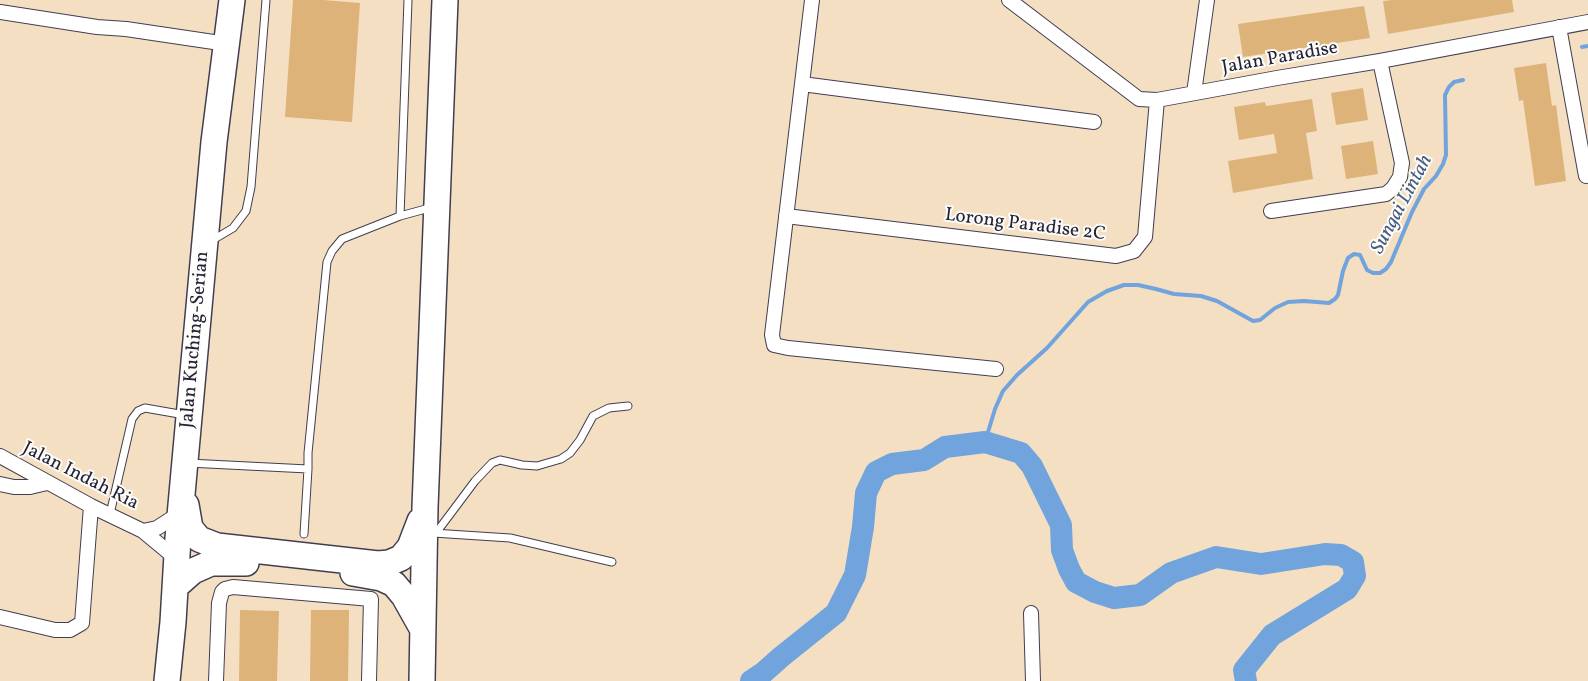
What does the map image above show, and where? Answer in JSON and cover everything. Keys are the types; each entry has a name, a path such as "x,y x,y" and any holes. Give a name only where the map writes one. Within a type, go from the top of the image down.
{"highway":[{"name":"Jalan Kuching-Serian","path":"167,681 204,244 214,142 232,0"},
{"path":"422,681 422,628 430,533 425,507 445,0"},
{"path":"182,500 190,528 198,539 217,546 378,564 389,563 401,558 410,547 425,507"},
{"path":"176,586 194,571 211,563 237,562 371,587 394,584 404,596 422,628"}],"street":[{"path":"812,0 772,335 774,345 996,370"},
{"name":"Jalan Paradise","path":"1009,0 1139,98 1157,100 1588,22"},
{"path":"1194,93 1207,0"},
{"path":"0,12 227,44"},
{"path":"1560,27 1586,176"},
{"path":"1271,211 1386,194 1393,188 1400,178 1402,163 1380,61"},
{"path":"802,84 1094,122"},
{"name":"Lorong Paradise 2C","path":"786,216 1116,256 1134,251 1145,237 1157,100"},
{"name":"Jalan Indah Ria","path":"0,456 47,483 143,531 178,560"},
{"path":"0,484 14,487 30,487 47,483"},
{"name":"Jalan Indah Ria","path":"143,531 157,528 174,517 182,500"},
{"path":"0,617 55,630 70,630 82,623 91,506"},
{"path":"216,681 219,603 222,592 225,589 233,587 371,587 369,681"},
{"path":"1031,613 1033,681"},
{"path":"172,628 173,681"}],"lane":[{"path":"204,244 233,228 246,211 251,187 266,0"},
{"path":"400,216 408,0"},
{"path":"304,534 308,453 327,262 332,251 342,238 400,216 437,205"},
{"path":"430,533 492,463 500,460 537,466 561,459 580,440 593,416 609,408 628,406"},
{"path":"110,514 132,420 138,411 145,408 190,416"},
{"path":"186,463 308,469"},
{"path":"430,533 510,538 612,562"}],"building":[{"path":"293,0 360,3 352,122 285,117"},
{"path":"1512,0 1514,12 1388,34 1383,1"},
{"path":"1364,6 1370,38 1243,57 1238,24"},
{"path":"1546,63 1552,106 1556,105 1566,181 1535,186 1523,100 1519,101 1514,68"},
{"path":"1363,88 1368,120 1336,125 1331,93"},
{"path":"1312,99 1317,131 1306,133 1313,179 1233,193 1228,161 1277,153 1274,134 1239,140 1234,107 1265,102 1266,106"},
{"path":"1373,141 1378,174 1346,179 1341,146"},
{"path":"240,610 279,611 277,681 239,681"},
{"path":"311,610 349,610 348,681 310,681"}],"waterway":[{"name":"Sungai Lintah","path":"1582,47 1588,46"},
{"name":"Sungai Lintah","path":"985,442 995,409 1003,391 1017,375 1047,348 1088,302 1107,291 1124,285 1138,285 1174,294 1201,296 1217,301 1253,321 1260,320 1275,308 1288,302 1329,303 1338,295 1348,258 1354,254 1360,255 1367,270 1373,273 1380,273 1386,269 1391,262 1424,189 1436,176 1443,164 1446,155 1445,95 1454,82 1463,80"},
{"path":"751,681 836,613 855,575 863,527 866,493 876,472 892,464 924,460 945,447 985,442 1021,453 1032,466 1061,525 1062,550 1069,569 1076,582 1095,592 1114,598 1140,595 1171,573 1216,557 1261,564 1325,554 1341,555 1353,562 1355,576 1347,589 1272,635 1244,670 1246,681"}]}
